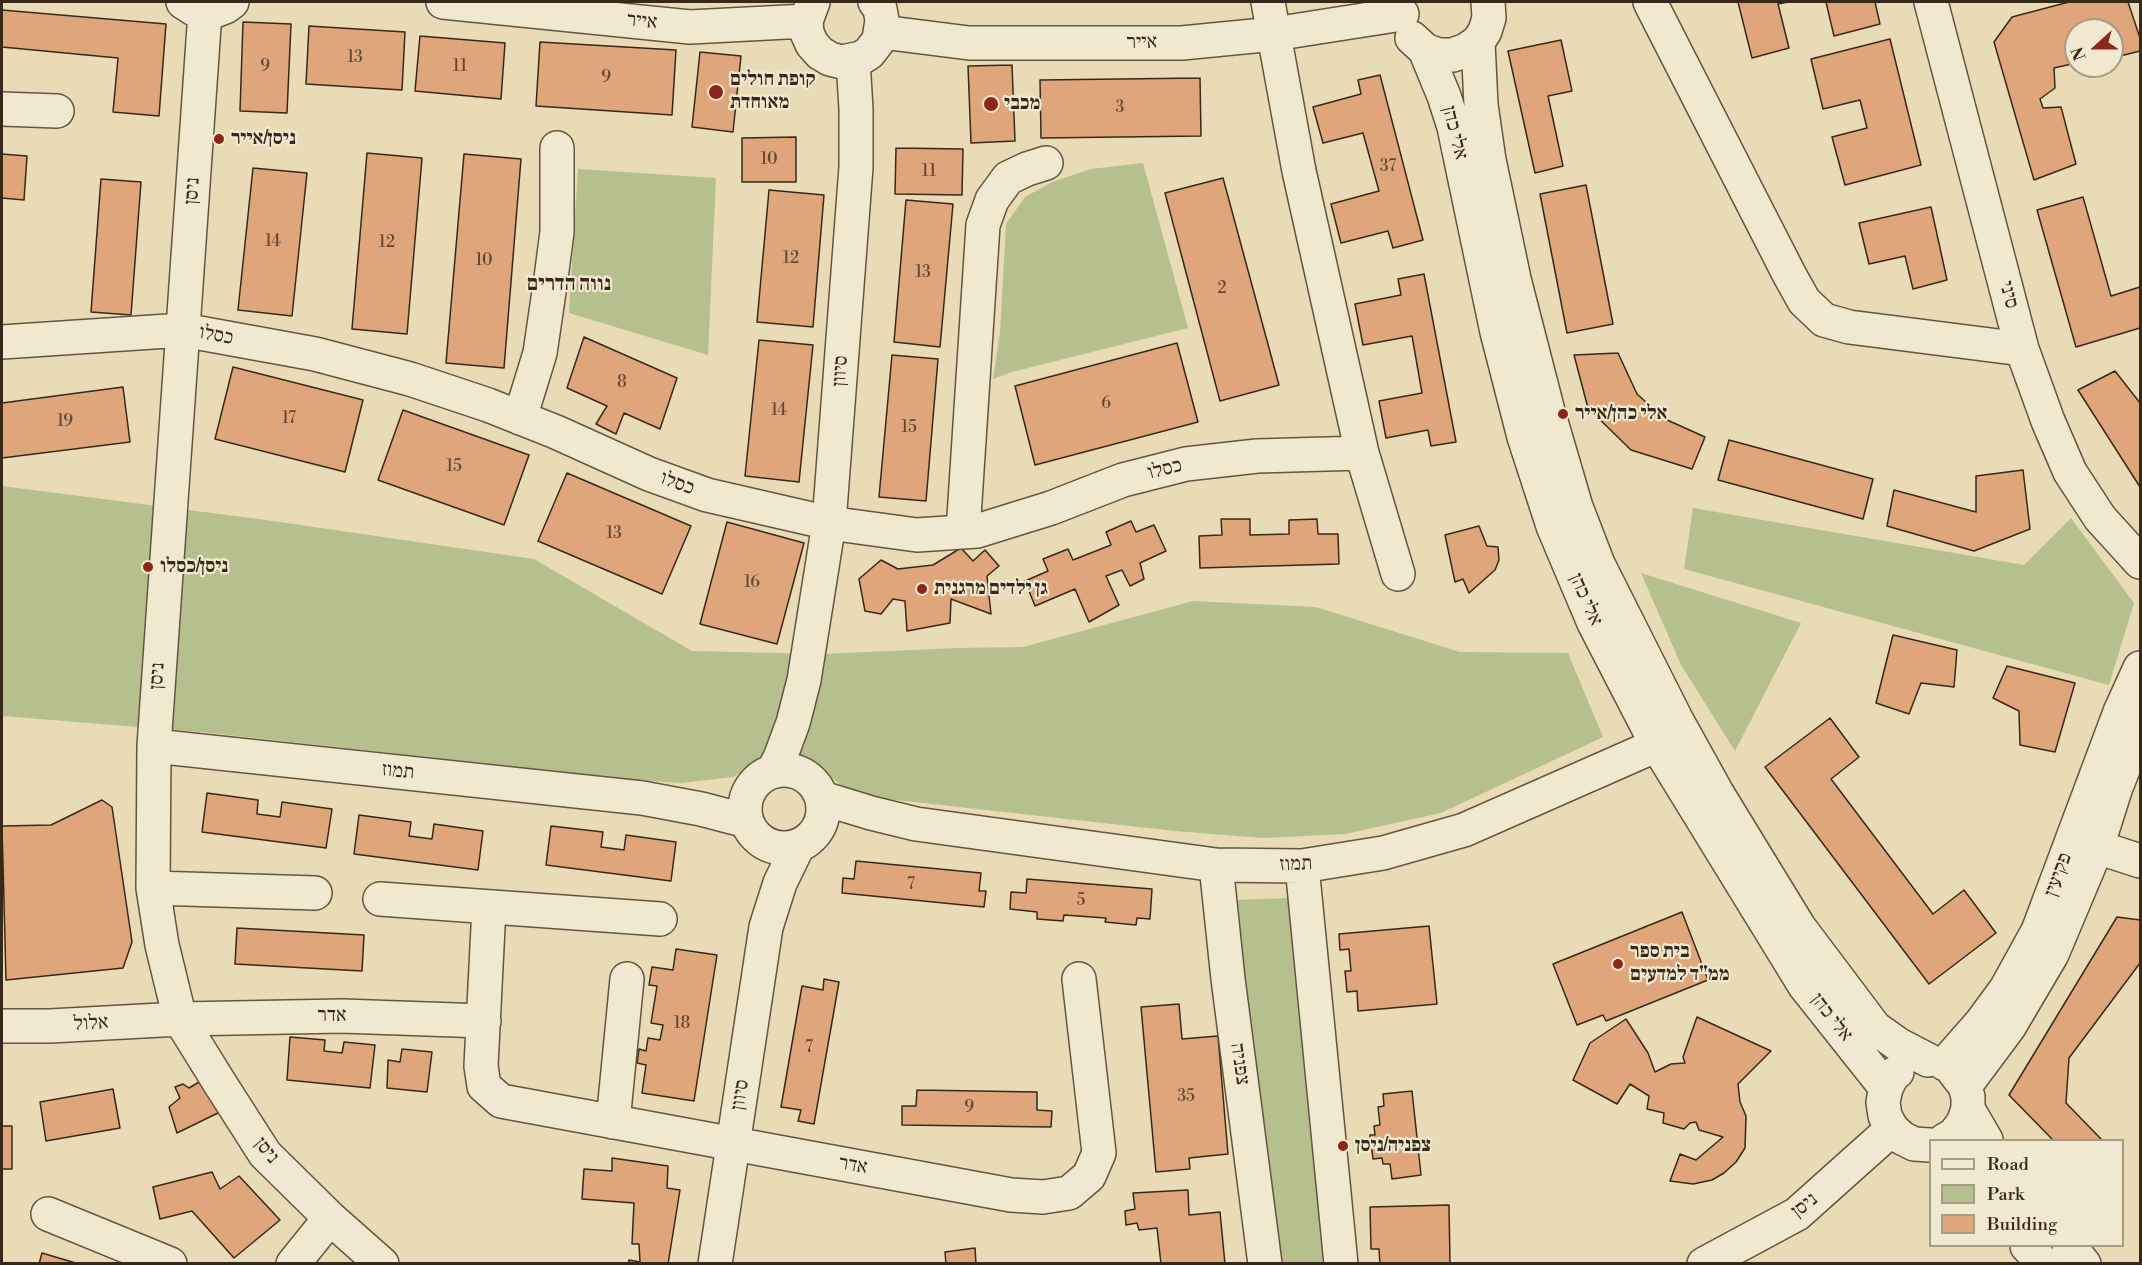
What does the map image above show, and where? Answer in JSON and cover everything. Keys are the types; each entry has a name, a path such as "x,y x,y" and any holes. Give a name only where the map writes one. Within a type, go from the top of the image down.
{"street":[{"name":"אייר","path":"443,2 690,27 810,11"},
{"path":"1268,2 1299,171 1362,453 1398,574"},
{"path":"1650,2 1789,274 1804,301 1824,320 1849,327 2022,349"},
{"name":"סיני","path":"1931,2 2022,349 2048,421 2070,472 2100,518 2140,562"},
{"path":"1425,50 1438,55 1453,55 1478,42 1487,24 1492,3"},
{"name":"ניסן","path":"206,5 154,746 153,888 162,945 180,1019 219,1083 266,1154 330,1218 382,1263"},
{"name":"אייר","path":"878,17 969,43 1182,43 1275,34 1402,8"},
{"name":"אלי כהן","path":"1402,8 1405,28 1413,41 1425,50 1454,128 1497,332 1524,437 1554,526 1594,623 1657,745 1805,986 1886,1088"},
{"path":"810,11 807,33 812,44 820,53 842,62 868,53 879,40 878,17"},
{"name":"אלי כהן","path":"1478,42 1481,105 1489,160 1514,279 1573,496 1598,564 1676,719 1717,793 1799,927 1875,1028 1952,1080"},
{"name":"סיוון","path":"715,1263 766,927 767,878 758,806 793,723 804,680 829,523 856,168 853,60"},
{"path":"2,109 57,111"},
{"path":"520,418 540,353 556,244 557,148"},
{"path":"963,532 983,225 992,200 1008,178 1027,168 1046,163"},
{"name":"כסלו","path":"2,342 183,330 315,354 399,376 488,405 649,474 707,495 829,523 917,535 977,531 1051,508 1123,480 1186,464 1257,456 1362,453"},
{"name":"פקיעין","path":"1952,1080 1981,1023 2006,989 2038,932 2120,712 2140,668"},
{"name":"סיוון","path":"804,680 803,733 814,787"},
{"name":"פקיעין","path":"1952,1080 2009,1027 2052,954 2097,847 2115,790 2140,726"},
{"name":"תמוז","path":"814,787 871,813 916,824 1216,865 1302,866 1383,853 1464,830 1657,745"},
{"name":"תמוז","path":"154,746 642,798 713,795 758,806"},
{"path":"796,771 814,787 824,809 822,820 808,838 779,848 758,806 796,771"},
{"name":"תמוז","path":"808,838 855,824 916,824"},
{"name":"סיוון","path":"766,927 780,883 808,838"},
{"path":"2097,847 2140,861"},
{"name":"צפניה","path":"1216,865 1228,979 1265,1263"},
{"path":"1302,866 1341,1263"},
{"path":"153,888 315,893"},
{"path":"380,899 660,919"},
{"name":"אדר","path":"489,907 481,1066 484,1086 501,1101 1011,1195 1043,1197 1069,1193 1089,1176 1099,1153 1079,979"},
{"path":"612,1122 627,979"},
{"name":"אדר","path":"180,1019 342,1016 484,1022"},
{"name":"אלול","path":"2,1026 50,1026 180,1019"},
{"path":"1929,1145 1914,1144 1902,1138 1892,1129 1885,1116 1883,1102 1892,1076 1902,1067 1915,1061 1952,1080 1985,1139"},
{"path":"1946,1139 1954,1135 1963,1123 1952,1080"},
{"name":"ניסן","path":"1704,1263 1797,1214 1892,1129"},
{"path":"48,1214 170,1263"},
{"path":"293,1263 330,1218"},
{"path":"2029,1247 2044,1263"},
{"path":"2071,1247 2084,1263"}],"green space":[{"path":"1143,163 1188,328 1012,372 993,379 1000,333 1006,224 1025,197 1052,182 1091,169"},
{"path":"578,169 716,178 708,355 569,313"},
{"path":"2,486 266,520 534,559 692,651 822,654 1023,647 1193,601 1316,607 1460,652 1568,653 1603,737 1441,813 1345,834 1263,838 1175,831 878,798 848,791 819,767 764,763 750,767 733,777 681,783 635,780 201,732 2,716"},
{"path":"1693,508 2024,565 2071,518 2134,603 2109,685 1684,569"},
{"path":"1641,573 1801,623 1735,751 1681,665"},
{"path":"1290,898 1330,1263 1274,1263 1235,900"}],"building":[{"path":"1738,2 1788,2 1778,4 1789,48 1752,58"},
{"path":"1826,2 1875,2 1880,24 1834,36"},
{"path":"2069,2 2128,2 2140,38 2140,51 2124,55 2124,18 2064,18 2064,66 2054,68 2055,88 2040,99 2043,108 2061,107 2076,164 2034,180 1994,42 2012,17"},
{"path":"2,10 166,24 159,116 113,112 118,58 2,47"},
{"path":"243,22 291,24 287,113 240,111"},
{"path":"309,26 405,32 402,90 306,84"},
{"path":"420,36 505,43 501,99 415,91"},
{"path":"1890,39 1921,165 1845,185 1832,137 1867,128 1860,100 1823,109 1811,59"},
{"path":"1561,40 1572,91 1548,96 1563,166 1535,173 1508,51"},
{"path":"540,42 676,50 672,115 536,106"},
{"name":"קופת חולים מאוחדת","path":"700,52 741,56 733,132 692,127"},
{"name":"מכבי","path":"1012,65 1015,141 971,143 968,66"},
{"path":"1380,75 1423,240 1393,248 1388,231 1341,243 1331,204 1379,191 1363,133 1323,143 1313,107 1361,94 1358,80"},
{"path":"1200,78 1201,136 1041,138 1040,80"},
{"path":"796,137 796,182 742,182 742,138"},
{"path":"896,148 963,149 962,195 895,194"},
{"path":"367,153 422,158 407,334 352,329"},
{"path":"2,154 27,156 24,200 2,198"},
{"path":"464,154 521,159 504,368 446,363"},
{"path":"253,168 307,173 292,316 238,310"},
{"path":"1223,178 1279,385 1220,401 1165,193"},
{"path":"101,179 141,182 131,315 91,312"},
{"path":"1586,185 1613,324 1567,333 1540,194"},
{"path":"769,190 824,195 813,327 757,322"},
{"path":"2083,197 2111,296 2140,287 2140,328 2076,347 2037,210"},
{"path":"906,200 953,204 940,347 894,342"},
{"path":"1931,207 1947,280 1913,289 1905,256 1869,264 1859,223"},
{"path":"1424,274 1456,442 1431,446 1428,430 1386,438 1379,401 1422,393 1412,336 1363,345 1355,304 1401,295 1398,279"},
{"path":"584,337 677,378 660,429 624,413 616,434 596,424 607,406 567,388"},
{"path":"759,340 813,345 799,482 745,476"},
{"path":"1177,343 1198,422 1035,465 1015,386"},
{"path":"1618,353 1637,394 1665,419 1705,437 1692,469 1631,450 1588,408 1574,355"},
{"path":"892,355 938,359 926,501 879,497"},
{"path":"233,367 363,400 345,472 215,439"},
{"path":"2115,371 2140,403 2140,487 2078,390"},
{"path":"123,387 130,442 2,458 2,403"},
{"path":"403,410 529,455 504,525 378,480"},
{"path":"1729,440 1873,479 1863,519 1718,480"},
{"path":"2023,470 2030,529 1974,551 1887,526 1894,490 1976,512 1976,476"},
{"path":"567,473 691,526 662,594 538,541"},
{"path":"1221,519 1250,519 1250,535 1289,534 1289,520 1317,519 1318,534 1338,534 1339,564 1200,568 1199,536 1222,535"},
{"path":"1131,521 1136,532 1154,525 1166,551 1140,563 1144,579 1130,586 1122,570 1106,576 1119,605 1089,622 1075,589 1035,606 1025,581 1048,571 1043,559 1068,549 1073,560 1111,545 1106,532"},
{"path":"727,522 804,543 777,644 700,624"},
{"path":"1479,526 1487,546 1498,547 1499,560 1495,570 1469,593 1463,579 1455,582 1445,535"},
{"path":"961,548 973,561 985,550 999,566 987,576 991,614 951,599 950,623 907,631 905,601 893,599 881,614 865,611 859,579 881,560 898,569 933,565"},
{"path":"1893,635 1957,650 1954,687 1921,683 1909,714 1876,703"},
{"path":"2007,666 2075,683 2055,752 2020,745 2019,711 1993,698"},
{"path":"1830,718 1859,757 1831,779 1933,914 1964,890 1996,933 1929,984 1765,767"},
{"path":"207,793 258,800 257,814 280,817 282,802 332,809 326,848 202,832"},
{"path":"102,800 112,807 132,942 123,968 6,980 2,826 51,825"},
{"path":"359,815 411,822 409,836 432,839 434,824 483,831 478,870 354,854"},
{"path":"551,826 603,832 601,847 624,850 626,835 676,842 671,881 546,865"},
{"path":"856,861 981,873 979,891 986,891 984,907 842,893 843,878 854,879"},
{"path":"1027,879 1152,889 1150,919 1137,918 1136,925 1105,922 1106,918 1064,915 1063,921 1037,919 1037,912 1010,909 1011,892 1026,893"},
{"path":"1682,912 1708,980 1606,1021 1603,1015 1577,1025 1553,964"},
{"path":"2117,917 2140,920 2140,963 2069,1058 2066,1103 2101,1139 2052,1139 2009,1095"},
{"path":"1429,926 1437,1004 1358,1011 1357,991 1347,992 1345,971 1351,971 1349,949 1340,950 1339,934"},
{"path":"237,928 364,935 362,971 235,964"},
{"path":"676,949 717,955 694,1101 642,1093 646,1065 637,1063 639,1049 646,1051 648,1038 660,1040 663,1025 651,1023 657,986 649,985 652,967 673,970"},
{"path":"824,979 839,982 814,1124 798,1121 801,1110 781,1107 802,986 823,990"},
{"path":"1179,1004 1182,1039 1218,1036 1228,1154 1189,1158 1190,1169 1156,1172 1141,1007"},
{"path":"1697,1017 1771,1051 1738,1084 1740,1102 1746,1116 1745,1148 1736,1162 1724,1173 1712,1180 1693,1184 1670,1181 1680,1154 1696,1160 1723,1137 1699,1130 1696,1122 1690,1123 1684,1129 1663,1123 1664,1113 1647,1109 1649,1096 1630,1084 1617,1104 1573,1080 1590,1043 1626,1019 1648,1053 1655,1072 1671,1064 1685,1063 1683,1057"},
{"path":"290,1037 325,1040 324,1051 342,1053 344,1042 375,1045 370,1088 287,1080"},
{"path":"402,1049 432,1052 427,1092 387,1088 388,1060 400,1062"},
{"path":"206,1078 224,1110 177,1133 169,1107 180,1098 175,1087 183,1084 189,1088"},
{"path":"113,1089 120,1128 46,1141 40,1102"},
{"path":"917,1090 1037,1092 1037,1110 1052,1111 1051,1127 902,1125 902,1106 916,1106"},
{"path":"1412,1091 1421,1175 1392,1179 1390,1164 1383,1164 1382,1158 1373,1159 1370,1135 1375,1135 1374,1126 1380,1125 1378,1107 1384,1106 1383,1094"},
{"path":"2,1126 12,1126 12,1169 2,1169"},
{"path":"612,1158 668,1166 667,1188 680,1190 668,1264 628,1264 629,1260 640,1262 639,1244 632,1244 634,1203 582,1199 584,1169 612,1171"},
{"path":"212,1172 220,1189 239,1176 280,1220 234,1258 192,1211 160,1219 153,1187"},
{"path":"1188,1190 1189,1215 1220,1212 1225,1264 1161,1264 1157,1228 1139,1230 1137,1223 1126,1225 1125,1211 1135,1209 1133,1193"},
{"path":"1449,1205 1450,1264 1380,1264 1379,1249 1371,1249 1370,1207"},
{"path":"975,1248 976,1264 946,1264 945,1252"},
{"path":"42,1253 79,1264 39,1264"}],"place":[{"name":"קופת חולים מאוחדת","path":"716,92"},
{"name":"מכבי","path":"991,104"},
{"name":"ניסן/אייר","path":"219,139"},
{"name":"אלי כהן/אייר","path":"1563,414"},
{"name":"ניסן/כסלו","path":"148,567"},
{"name":"גן ילדים מרגנית","path":"922,589"},
{"name":"בית ספר ממ\"ד למדעים","path":"1618,964"},
{"name":"צפניה/ניסן","path":"1343,1146"}],"district":[{"name":"נווה הדרים","path":"569,285"}]}
